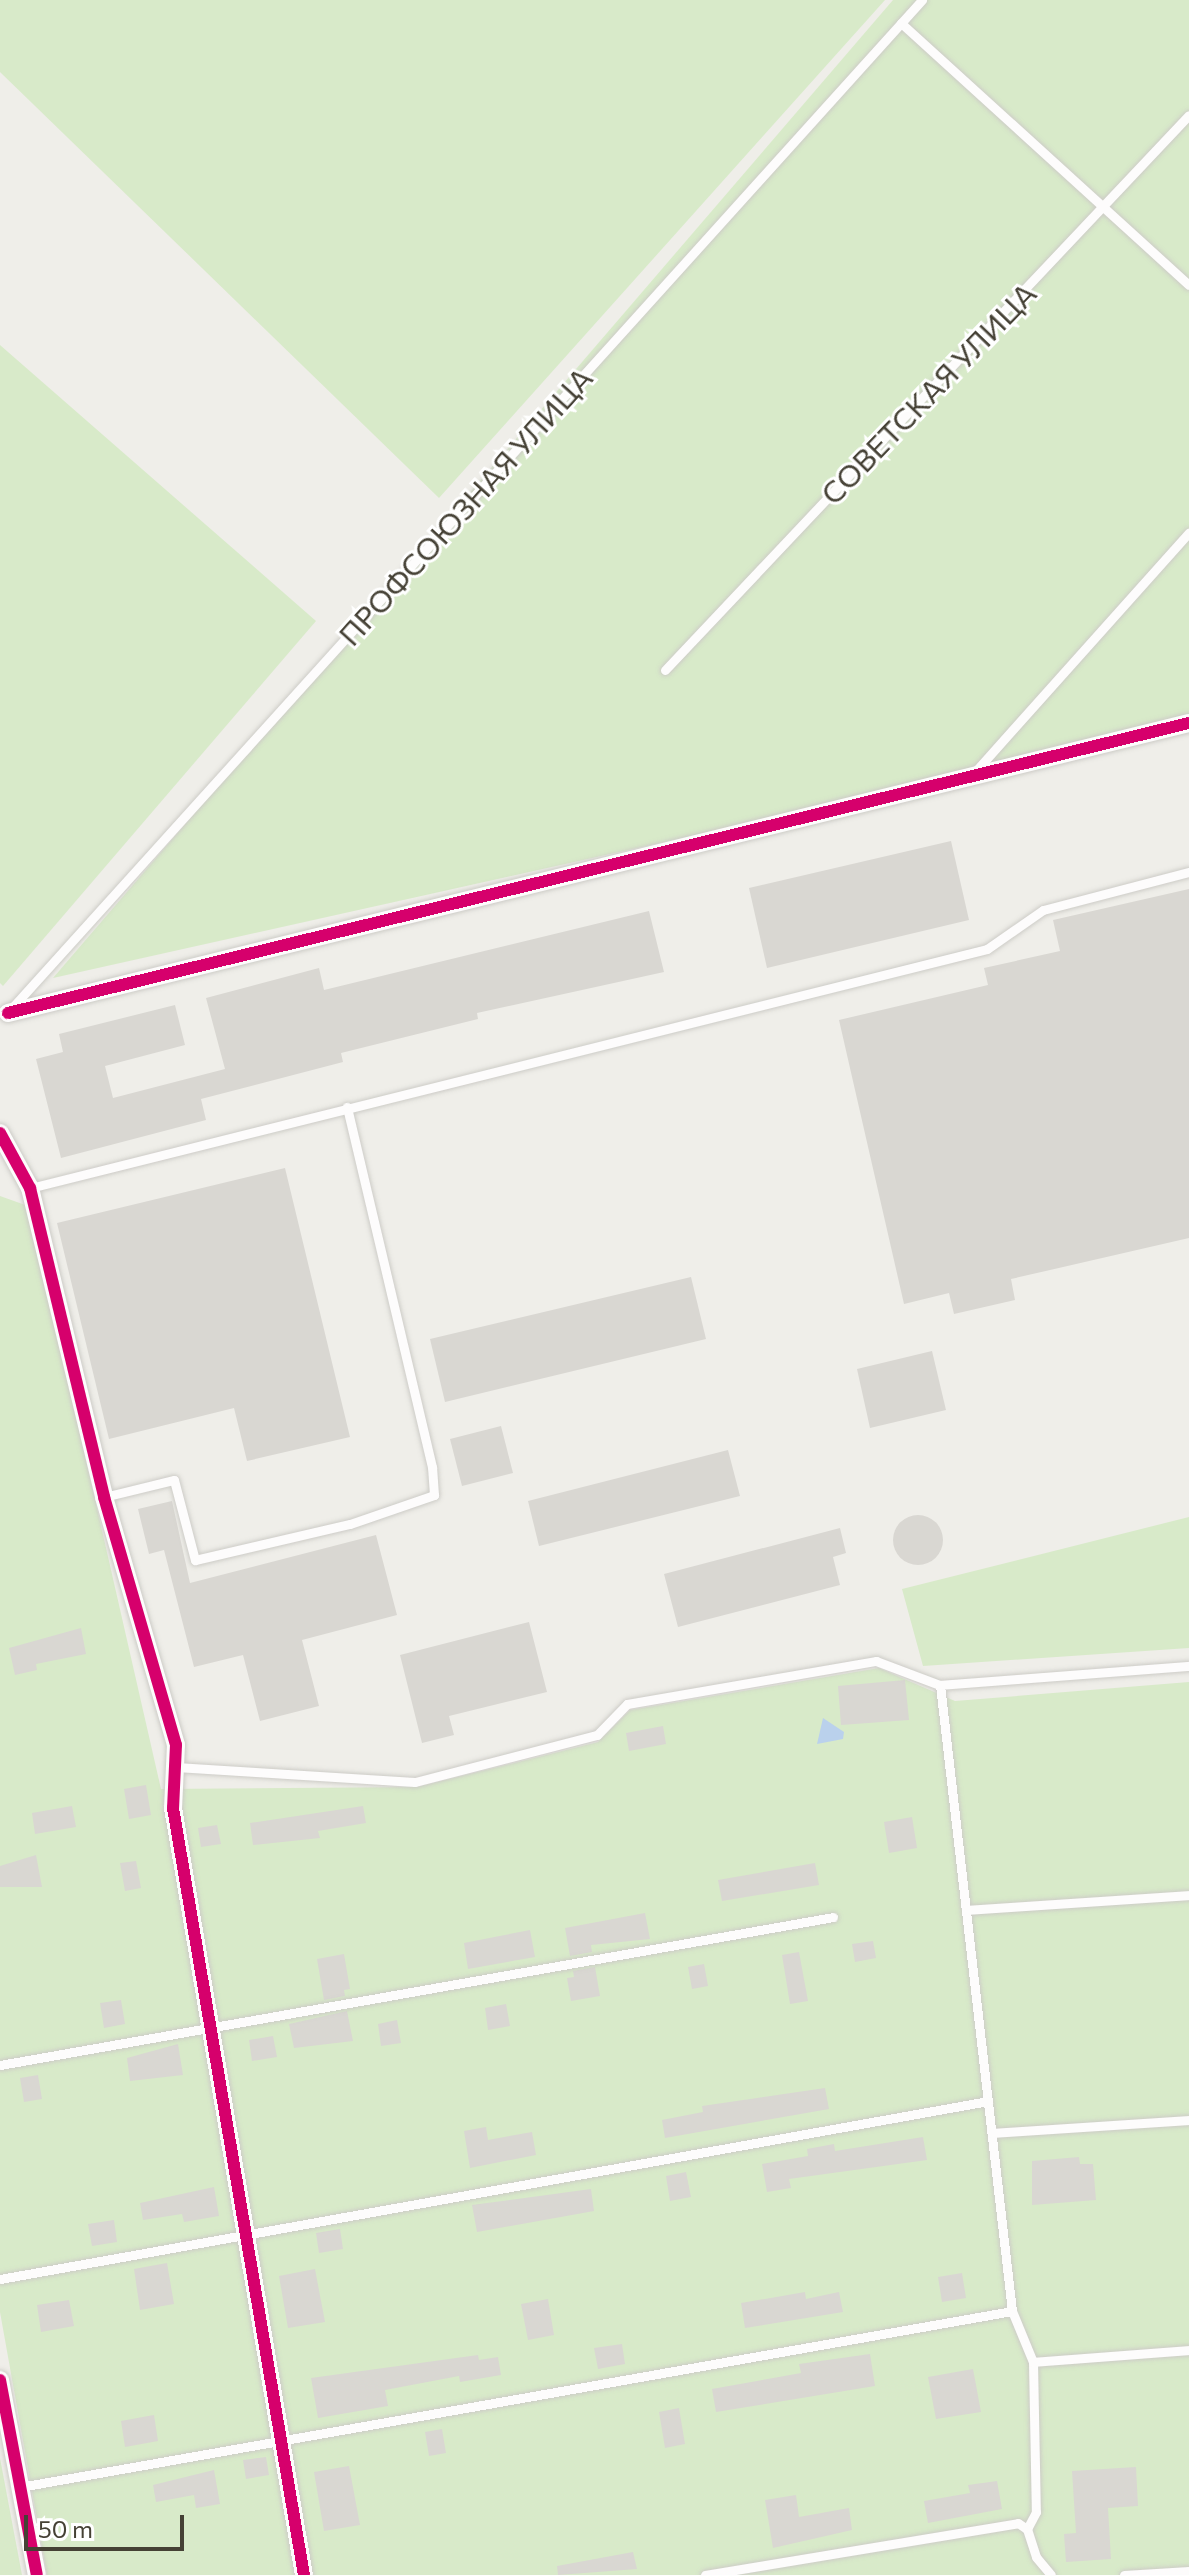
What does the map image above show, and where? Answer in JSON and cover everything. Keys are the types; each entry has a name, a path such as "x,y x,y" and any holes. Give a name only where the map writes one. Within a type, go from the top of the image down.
{"street":[{"path":"3,1013 1189,723"},
{"path":"0,1133 30,1188 104,1497 176,1745 173,1808 304,2575"},
{"path":"0,2380 37,2575"}],"lane":[{"name":"ПРОФСОЮЗНАЯ УЛИЦА","path":"3,1013 922,0"},
{"path":"901,23 1189,285"},
{"name":"СОВЕТСКАЯ УЛИЦА","path":"665,670 1189,115"},
{"path":"968,778 1189,532"},
{"path":"30,1188 987,949 1043,910 1189,872"},
{"path":"104,1497 174,1480 195,1560 350,1524 434,1495 432,1467 347,1107"},
{"path":"176,1767 415,1782 597,1735 627,1704 876,1661 940,1685 1189,1666"},
{"path":"940,1685 1012,2311 1033,2362 1036,2512 1027,2529 1036,2557 1051,2575"},
{"path":"966,1910 1189,1895"},
{"path":"0,2065 833,1917"},
{"path":"0,2279 988,2101"},
{"path":"992,2133 1189,2120"},
{"path":"20,2487 1012,2311"},
{"path":"1033,2362 1189,2350"},
{"path":"705,2575 1007,2523 1027,2529"},
{"path":"1124,2575 1189,2571"}],"green space":[{"path":"0,0 885,0 439,498 0,72"},
{"path":"893,0 1189,0 1189,725 53,978"},
{"path":"0,345 316,621 3,986 0,983"},
{"path":"0,1196 28,1206 161,1789 417,1787 598,1742 630,1710 879,1668 955,1701 1189,1682 1189,2575 47,2575 0,2312"},
{"path":"1189,1517 1189,1648 923,1666 902,1589"},
{"path":"0,2458 22,2575 0,2575"}],"water":[{"path":"823,1718 844,1732 843,1739 817,1744"}],"building":[{"path":"951,841 969,920 767,968 749,888"},
{"path":"1189,889 1189,1238 1011,1279 1015,1300 954,1314 949,1293 904,1304 839,1020 988,985 984,968 1060,951 1053,920"},
{"path":"649,911 664,972 477,1013 478,1019 341,1053 343,1062 201,1099 206,1120 61,1158 36,1059 63,1052 59,1034 175,1005 185,1045 105,1066 113,1098 225,1069 206,998 319,968 324,990"},
{"path":"285,1168 350,1437 247,1461 234,1408 109,1439 57,1223"},
{"path":"691,1277 706,1339 445,1402 430,1339"},
{"path":"932,1351 946,1410 870,1428 857,1369"},
{"path":"501,1426 513,1473 462,1486 450,1439"},
{"path":"728,1450 740,1496 539,1546 528,1501"},
{"path":"172,1501 190,1583 376,1535 397,1615 302,1640 319,1706 260,1721 243,1655 194,1667 164,1550 149,1554 138,1509"},
{"path":"918,1515 935,1523 943,1540 935,1557 918,1565 901,1557 893,1540 901,1523"},
{"path":"840,1528 846,1553 833,1557 840,1585 678,1627 664,1574"},
{"path":"529,1622 547,1692 449,1716 454,1735 422,1743 400,1655"},
{"path":"81,1628 86,1654 36,1664 37,1670 15,1675 9,1648"},
{"path":"905,1680 909,1720 841,1725 838,1686"},
{"path":"663,1726 666,1744 629,1751 626,1733"},
{"path":"146,1785 151,1815 129,1819 124,1789"},
{"path":"72,1806 76,1827 35,1834 32,1813"},
{"path":"363,1806 366,1823 318,1831 320,1838 253,1845 250,1823"},
{"path":"912,1817 917,1848 889,1853 884,1822"},
{"path":"217,1825 221,1844 201,1847 198,1828"},
{"path":"36,1855 42,1887 0,1887 0,1866"},
{"path":"136,1861 141,1888 125,1891 120,1863"},
{"path":"815,1863 819,1885 722,1901 718,1880"},
{"path":"645,1913 650,1939 591,1945 592,1952 570,1956 565,1928"},
{"path":"530,1930 535,1957 468,1969 464,1943"},
{"path":"873,1941 876,1958 855,1962 852,1944"},
{"path":"799,1952 808,2001 790,2004 782,1955"},
{"path":"344,1954 350,1989 344,1990 345,1996 324,2000 317,1959"},
{"path":"704,1964 708,1986 692,1989 688,1967"},
{"path":"595,1967 600,1996 571,2001 567,1978 574,1977 573,1971"},
{"path":"121,2000 125,2024 104,2028 100,2003"},
{"path":"506,2004 510,2026 488,2030 485,2008"},
{"path":"347,2011 353,2041 294,2048 289,2024"},
{"path":"397,2020 401,2043 381,2046 378,2024"},
{"path":"273,2036 277,2057 252,2061 249,2040"},
{"path":"178,2044 183,2075 130,2081 127,2058"},
{"path":"38,2075 42,2099 24,2102 20,2078"},
{"path":"825,2088 829,2109 665,2138 662,2120 703,2112 702,2106"},
{"path":"486,2127 488,2140 532,2132 536,2155 470,2168 464,2131"},
{"path":"923,2137 927,2160 789,2179 791,2188 767,2192 762,2164 808,2156 807,2149 834,2144 835,2151"},
{"path":"1079,2157 1080,2164 1093,2164 1096,2200 1032,2205 1032,2161"},
{"path":"686,2172 691,2197 670,2201 666,2176"},
{"path":"214,2187 219,2216 184,2222 182,2214 143,2220 140,2203"},
{"path":"591,2189 594,2211 477,2232 472,2205"},
{"path":"114,2220 117,2242 92,2246 88,2224"},
{"path":"340,2229 343,2249 319,2253 316,2233"},
{"path":"167,2263 174,2304 140,2310 134,2269"},
{"path":"315,2269 325,2322 288,2328 279,2276"},
{"path":"962,2273 966,2298 942,2302 938,2277"},
{"path":"805,2292 806,2299 839,2292 843,2312 745,2328 741,2303"},
{"path":"548,2299 554,2335 528,2340 521,2304"},
{"path":"69,2300 74,2326 41,2332 37,2305"},
{"path":"622,2344 625,2364 598,2369 594,2348"},
{"path":"870,2354 875,2386 716,2412 712,2389 801,2373 799,2364"},
{"path":"478,2355 479,2360 498,2357 501,2375 460,2382 459,2376 385,2390 388,2406 318,2418 311,2378"},
{"path":"973,2369 981,2412 936,2419 928,2377"},
{"path":"679,2408 685,2444 665,2448 659,2412"},
{"path":"154,2415 158,2441 125,2447 121,2421"},
{"path":"442,2429 446,2453 429,2456 425,2432"},
{"path":"266,2457 269,2475 246,2479 243,2460"},
{"path":"349,2466 360,2525 324,2531 314,2472"},
{"path":"1136,2467 1138,2506 1108,2508 1111,2559 1066,2562 1064,2534 1076,2533 1072,2471"},
{"path":"214,2470 220,2504 196,2508 194,2495 156,2502 153,2485"},
{"path":"997,2481 1002,2509 928,2523 924,2501 970,2493 968,2485"},
{"path":"796,2495 799,2517 849,2508 852,2530 773,2548 765,2500"},
{"path":"633,2552 637,2569 558,2575 557,2566"}],"cycle path":[{"path":"8,1013 1189,723"},
{"path":"0,1133 30,1188 104,1497 176,1745 173,1808 304,2575"},
{"path":"0,2380 37,2575"}]}
